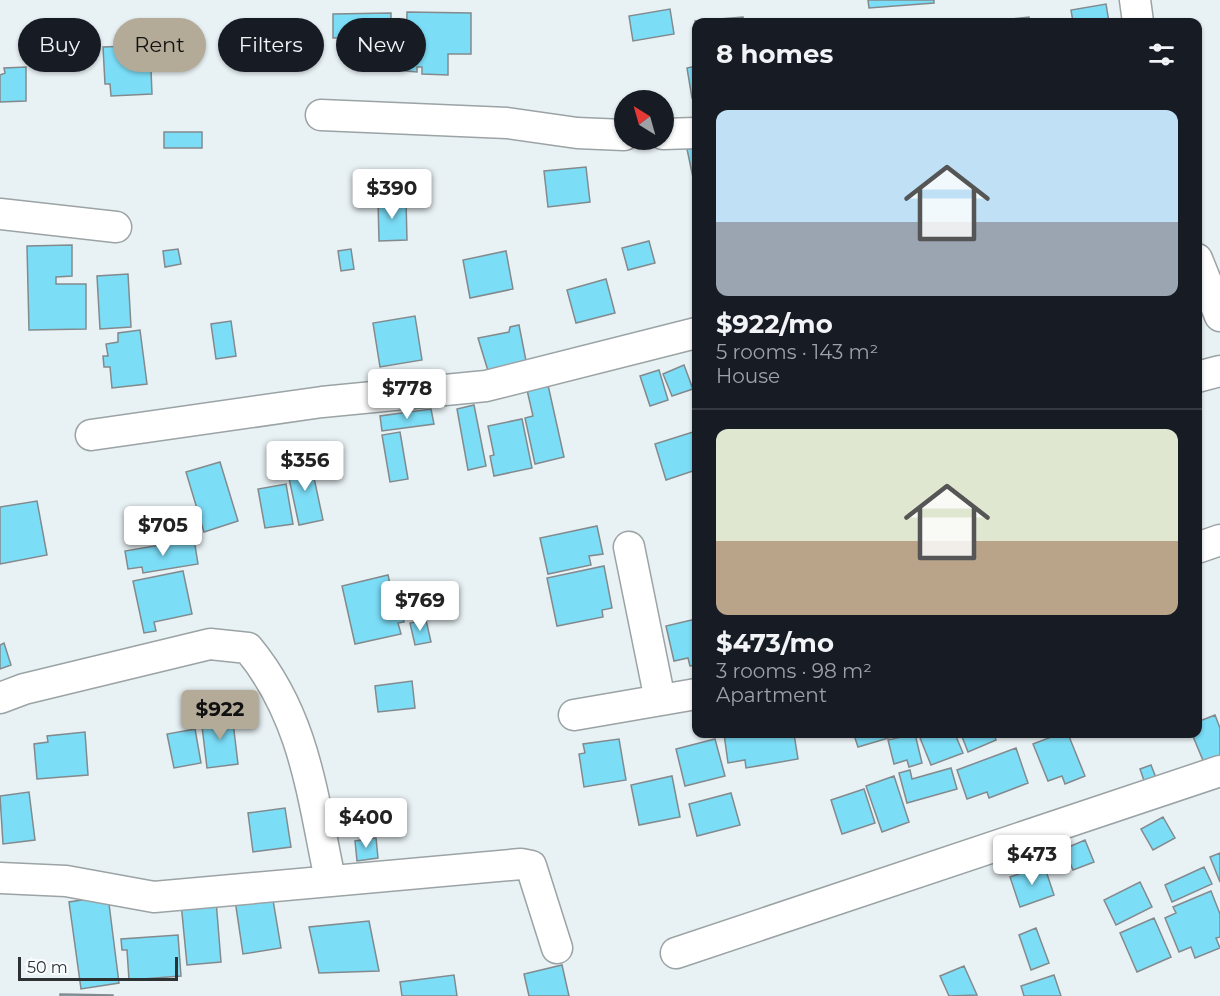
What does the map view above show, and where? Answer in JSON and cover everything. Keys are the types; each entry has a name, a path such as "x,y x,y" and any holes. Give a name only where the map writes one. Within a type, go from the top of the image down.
{"street":[{"path":"1135,0 1137,18"},
{"path":"321,116 507,123 577,133 614,135"},
{"path":"674,134 692,133"},
{"path":"0,214 116,227"},
{"path":"1202,271 1220,316"},
{"path":"91,435 322,402 486,386 692,334"},
{"path":"1202,376 1220,371"},
{"path":"1202,546 1220,540"},
{"path":"629,547 660,700"},
{"path":"0,698 24,689 210,644 249,648 270,675 290,712 306,765 330,879"},
{"path":"574,715 692,695"},
{"path":"676,953 1220,771"},
{"path":"0,878 66,881 154,897 330,879 521,864 531,866 557,948"}],"building":[{"path":"868,0 934,0 934,3 869,8"},
{"path":"1106,4 1108,18 1072,18 1071,10"},
{"path":"670,9 674,34 633,41 629,16"},
{"path":"407,12 471,13 471,54 448,54 448,75 422,74 426,72 426,18 407,18"},
{"path":"391,13 391,18 336,18 336,38 333,38 333,14"},
{"path":"103,47 113,47 113,72 151,72 152,94 111,96 110,84 105,84"},
{"path":"18,67 18,72 26,72 26,101 0,102 0,75 5,73 4,68"},
{"path":"692,67 692,98 687,68"},
{"path":"164,132 202,132 202,148 164,148"},
{"path":"692,148 692,173 687,149"},
{"path":"586,167 590,202 548,207 544,171"},
{"path":"406,200 407,240 379,241 378,201"},
{"path":"649,241 655,263 628,270 622,248"},
{"path":"72,245 72,276 56,277 56,284 86,284 86,329 29,330 27,246"},
{"path":"178,249 181,264 165,267 163,251"},
{"path":"351,249 354,269 341,271 338,251"},
{"path":"506,251 513,289 470,298 463,260"},
{"path":"128,274 131,327 100,329 97,276"},
{"path":"606,279 615,313 576,323 567,290"},
{"path":"415,316 422,360 380,367 373,323"},
{"path":"231,321 236,356 216,359 211,324"},
{"path":"519,325 527,366 489,374 478,338 509,332 510,327"},
{"path":"140,330 147,384 112,388 110,367 104,367 103,356 108,356 106,344 118,342 118,333"},
{"path":"684,365 692,389 672,396 663,374"},
{"path":"659,370 668,400 650,406 640,376"},
{"path":"548,385 564,457 535,464 525,418 533,416 527,390"},
{"path":"474,405 486,466 468,470 457,409"},
{"path":"431,409 434,424 382,431 380,416"},
{"path":"522,419 532,468 494,476 490,456 494,455 488,426"},
{"path":"400,432 408,479 390,482 382,435"},
{"path":"692,432 692,471 666,480 655,444"},
{"path":"310,459 323,520 299,525 286,464"},
{"path":"220,462 238,521 204,532 186,472"},
{"path":"286,484 293,524 265,528 258,489"},
{"path":"37,501 47,555 0,564 0,507"},
{"path":"597,526 603,554 589,556 591,565 548,574 540,538"},
{"path":"194,539 198,564 143,573 142,567 128,569 125,551"},
{"path":"604,566 612,608 602,610 603,617 557,626 547,578"},
{"path":"183,571 192,614 154,622 156,631 144,633 133,581"},
{"path":"388,575 391,588 396,587 404,622 398,623 401,634 355,644 342,586"},
{"path":"426,620 431,642 415,645 410,623"},
{"path":"692,620 692,666 690,666 688,658 674,661 666,626"},
{"path":"4,643 11,665 0,669 0,645"},
{"path":"412,681 415,708 378,712 375,686"},
{"path":"232,714 238,764 207,768 201,718"},
{"path":"1215,715 1220,728 1220,765 1207,770 1194,738 1202,738 1202,720"},
{"path":"195,729 201,763 174,768 167,734"},
{"path":"85,732 88,775 37,779 34,744 48,742 47,736"},
{"path":"725,738 795,738 798,759 746,768 745,760 728,763"},
{"path":"855,738 888,738 858,747"},
{"path":"916,738 922,763 909,767 907,760 894,764 888,740"},
{"path":"920,738 957,738 963,753 931,765"},
{"path":"963,738 995,738 996,740 968,752"},
{"path":"1049,738 1070,738 1085,776 1065,784 1062,776 1048,781 1033,744"},
{"path":"619,739 626,780 584,787 579,754 585,753 583,744"},
{"path":"715,739 725,776 685,786 676,749"},
{"path":"1016,748 1028,783 989,798 987,792 967,799 957,770"},
{"path":"1151,765 1160,788 1148,792 1140,769"},
{"path":"951,768 957,789 907,803 899,773 910,770 912,779"},
{"path":"672,776 680,817 639,825 631,785"},
{"path":"894,776 909,822 882,832 866,786"},
{"path":"864,789 875,823 842,834 831,800"},
{"path":"29,792 35,840 3,844 0,796"},
{"path":"731,793 740,825 697,836 689,804"},
{"path":"285,808 291,847 253,852 248,813"},
{"path":"1163,817 1175,838 1153,850 1141,829"},
{"path":"376,838 378,858 357,861 355,841"},
{"path":"1085,840 1094,862 1073,870 1064,849"},
{"path":"1220,853 1220,882 1210,857"},
{"path":"1044,865 1054,895 1020,907 1010,877"},
{"path":"1204,867 1212,884 1172,902 1165,885"},
{"path":"1140,882 1152,907 1116,925 1104,900"},
{"path":"1211,891 1220,914 1220,937 1216,938 1220,948 1195,958 1191,947 1179,952 1165,918 1176,913 1173,907"},
{"path":"272,894 281,948 243,954 235,900"},
{"path":"108,896 119,983 81,989 69,902"},
{"path":"216,900 221,962 187,965 181,903"},
{"path":"1154,918 1171,957 1137,972 1120,933"},
{"path":"369,921 379,971 319,973 309,927"},
{"path":"1036,928 1049,963 1031,970 1019,935"},
{"path":"178,935 181,976 129,980 127,950 122,950 121,939"},
{"path":"562,965 569,996 529,996 524,974"},
{"path":"964,966 977,995 949,996 940,976"},
{"path":"454,975 457,996 402,996 400,982"},
{"path":"1054,975 1061,996 1024,996 1021,986"},
{"path":"60,994 113,995 113,996 60,996"}]}
